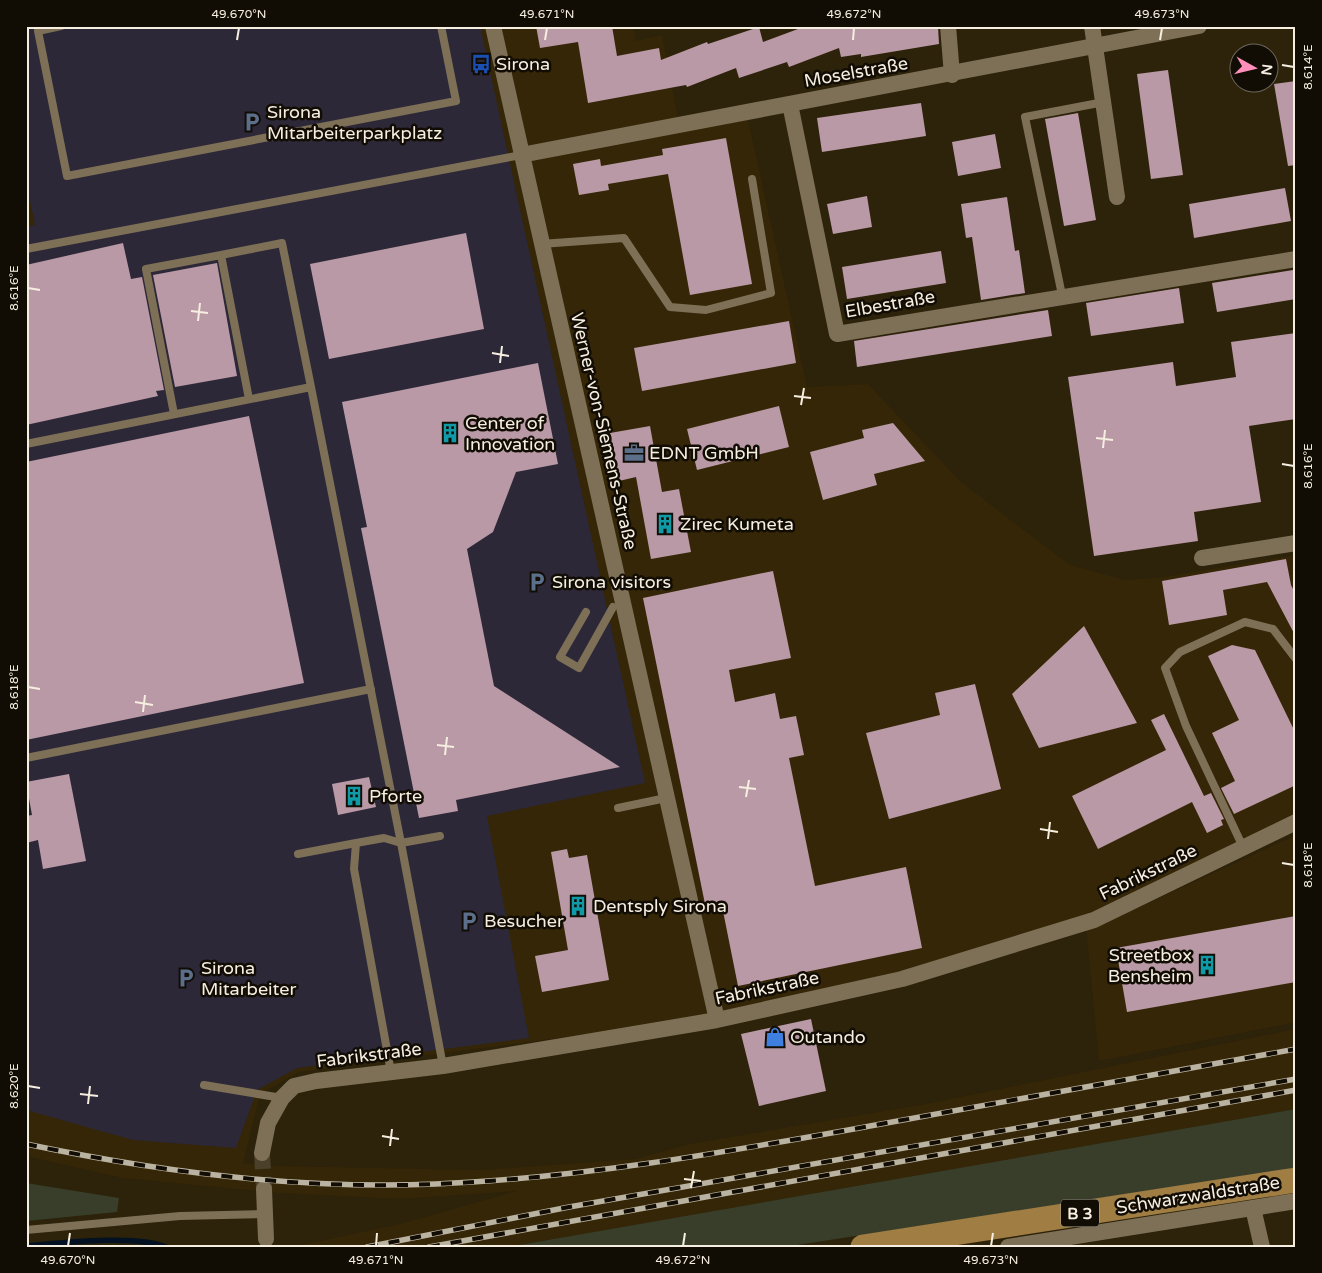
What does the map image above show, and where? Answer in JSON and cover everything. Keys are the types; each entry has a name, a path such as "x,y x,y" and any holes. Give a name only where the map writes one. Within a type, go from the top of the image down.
{"main road":[{"name":"Schwarzwaldstraße","path":"863,1247 1296,1180"}],"street":[{"name":"Werner-von-Siemens-Straße","path":"493,26 520,155 717,1020"},
{"path":"948,26 952,74"},
{"path":"1092,26 1117,197"},
{"name":"Moselstraße","path":"520,155 1199,26"},
{"name":"Elbestraße","path":"790,104 837,334 1296,259"},
{"path":"1202,558 1296,543"},
{"name":"Fabrikstraße","path":"262,1153 268,1123 282,1098 294,1086 443,1066 717,1020 902,979 1094,920 1296,822"},
{"path":"264,1189 266,1239"},
{"name":"Schwarzwaldstraße","path":"1008,1247 1296,1201"},
{"path":"1253,1208 1262,1247"}],"lane":[{"path":"61,26 38,31 67,176 456,101 441,26"},
{"path":"1062,296 1024,117 1104,102"},
{"path":"26,249 520,155"},
{"path":"541,244 624,238 670,307 706,310 771,294 752,179"},
{"path":"174,414 146,269 282,243 371,689 443,1066"},
{"path":"221,255 249,399"},
{"path":"26,444 311,387"},
{"path":"586,612 560,657 579,668 613,607"},
{"path":"1243,847 1186,726 1165,668 1180,652 1246,622 1273,629 1296,659"},
{"path":"26,758 371,689"},
{"path":"618,808 666,798"},
{"path":"298,854 384,838 401,844 440,836"},
{"path":"356,843 354,869 391,1072"},
{"path":"204,1085 282,1098"},
{"path":"26,1230 180,1216 264,1214"}],"shaded area":[{"path":"26,26 633,26 636,41 662,35 679,124 747,115 807,387 868,384 961,482 1070,565 1125,580 1157,578 1296,555 1296,826 1091,913 901,977 712,1018 299,1072 260,1094 243,1163 276,1166 480,1170 636,1159 690,1144 926,1104 1296,1029 1296,1109 508,1247 292,1247 400,1224 517,1191 401,1199 279,1193 122,1178 26,1156"},
{"path":"26,26 480,26 645,783 487,816 529,1038 297,1068 257,1090 236,1148 133,1140 26,1110 26,227 35,225 26,181"},
{"path":"1296,835 1296,1022 1099,1061 1086,928 1142,906"}],"green space":[{"path":"1296,1109 1296,1168 784,1247 508,1247"},
{"path":"26,1183 119,1198 117,1212 26,1221"}],"building":[{"path":"536,26 612,26 617,56 659,48 661,60 707,42 708,44 759,27 763,42 806,26 938,26 939,44 861,57 861,54 841,57 839,48 789,67 787,62 739,78 736,68 687,87 686,85 588,103 578,42 540,48"},
{"path":"1168,70 1183,175 1151,179 1137,74"},
{"path":"1296,81 1296,165 1288,166 1275,92 1280,92 1280,83"},
{"path":"921,103 926,136 822,152 817,118"},
{"path":"1078,113 1096,220 1064,226 1045,119"},
{"path":"995,134 1001,168 958,176 952,142"},
{"path":"726,138 752,284 690,295 668,174 608,184 609,190 579,195 573,164 600,159 601,166 663,155 662,149"},
{"path":"1285,188 1291,221 1194,238 1189,204"},
{"path":"867,196 872,227 833,234 827,204"},
{"path":"1007,197 1015,251 1019,250 1025,293 981,300 972,237 966,238 961,204"},
{"path":"466,233 484,329 329,359 310,264"},
{"path":"123,243 131,279 142,277 164,390 156,391 158,396 26,425 26,265"},
{"path":"941,251 946,283 847,299 842,267"},
{"path":"217,263 237,376 175,387 153,275"},
{"path":"1293,270 1296,299 1217,312 1212,283"},
{"path":"1179,288 1184,323 1091,336 1086,303"},
{"path":"1048,310 1052,336 857,367 854,341"},
{"path":"789,321 796,363 642,391 634,348"},
{"path":"1296,333 1296,419 1249,426 1261,502 1194,512 1198,541 1094,556 1068,377 1173,362 1176,386 1236,377 1231,342"},
{"path":"538,363 558,464 516,472 493,532 467,549 494,686 620,767 456,800 458,811 419,818 361,528 367,527 342,402"},
{"path":"779,406 789,447 697,470 687,429"},
{"path":"249,416 304,683 26,740 26,462"},
{"path":"893,423 925,461 874,474 877,485 823,500 810,452 864,438 862,430"},
{"path":"650,426 662,492 679,489 691,552 651,559 636,477 619,481 610,433"},
{"path":"1286,559 1291,585 1296,595 1296,637 1267,582 1223,590 1227,615 1169,625 1162,581"},
{"path":"773,571 791,658 729,670 735,702 775,693 780,719 796,716 804,755 789,758 815,886 906,867 922,948 738,986 722,906 706,909 643,598"},
{"path":"1084,626 1137,723 1039,748 1012,694"},
{"path":"1232,645 1255,650 1296,734 1296,785 1234,814 1221,788 1235,781 1212,733 1239,720 1208,656"},
{"path":"975,684 1001,789 889,819 866,733 940,715 935,693"},
{"path":"1164,714 1204,796 1211,793 1224,819 1221,820 1223,825 1207,833 1192,802 1098,849 1072,796 1166,750 1151,720"},
{"path":"69,774 86,861 43,869 38,840 26,843 26,816 32,815 26,782"},
{"name":"Pforte","path":"369,777 376,807 338,815 332,784"},
{"name":"Dentsply Sirona","path":"567,849 569,858 587,855 609,980 542,992 535,956 568,950 551,852"},
{"name":"Streetbox Bensheim","path":"1296,916 1296,982 1127,1012 1116,948"},
{"path":"811,1019 826,1091 759,1106 741,1034"}],"waterway":[{"path":"26,1246 118,1240 153,1243 166,1247"}],"tunnel":[{"path":"262,1153 264,1189"}],"railway":[{"path":"26,1144 127,1163 230,1177 333,1184 385,1185 491,1181 600,1170 708,1154 1296,1049"},
{"path":"367,1247 569,1207 1296,1079"},
{"path":"429,1247 1296,1090"}],"place":[{"name":"Sirona","path":"481,64"},
{"name":"Sirona Mitarbeiterparkplatz","path":"252,122"},
{"name":"Center of Innovation","path":"450,433"},
{"name":"EDNT GmbH","path":"634,453"},
{"name":"Zirec Kumeta","path":"665,524"},
{"name":"Sirona visitors","path":"537,582"},
{"name":"Pforte","path":"354,796"},
{"name":"Dentsply Sirona","path":"578,906"},
{"name":"Besucher","path":"469,921"},
{"name":"Streetbox Bensheim","path":"1207,965"},
{"name":"Sirona Mitarbeiter","path":"186,978"},
{"name":"Outando","path":"775,1037"}]}
